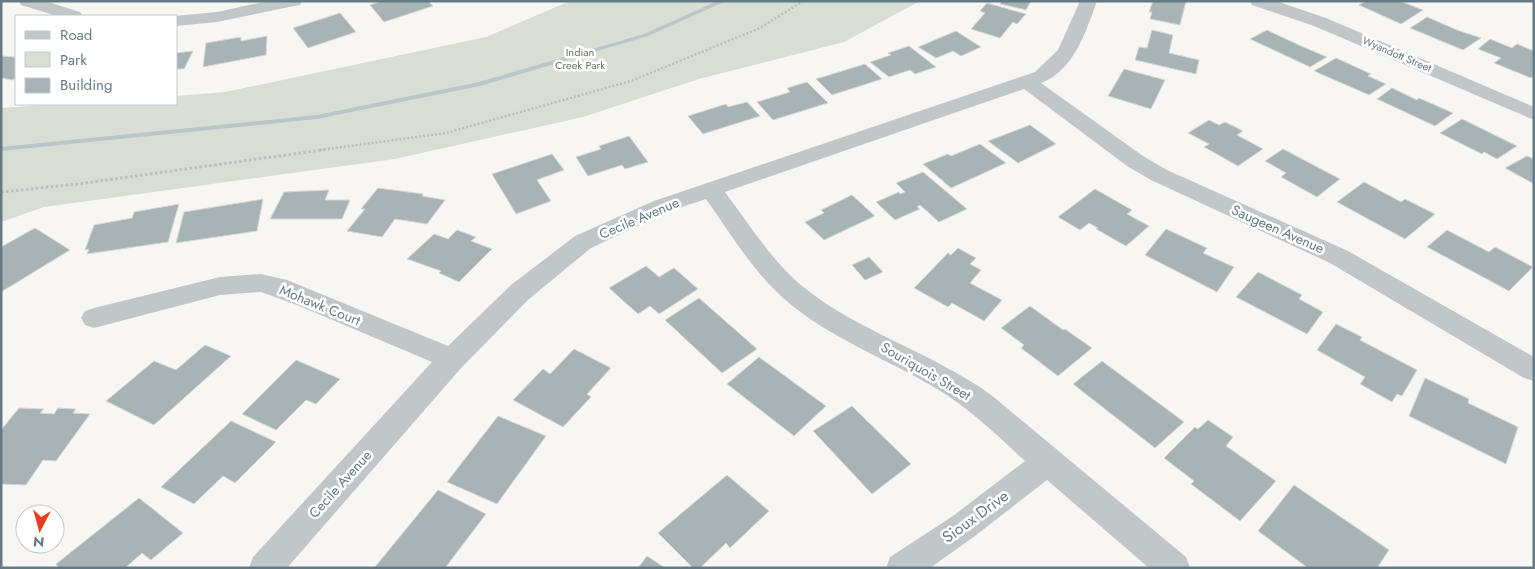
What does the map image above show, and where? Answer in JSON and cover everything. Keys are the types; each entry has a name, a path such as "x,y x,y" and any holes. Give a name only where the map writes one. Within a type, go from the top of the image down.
{"street":[{"path":"27,1 71,15"},
{"path":"178,21 217,17 294,1"},
{"name":"Cecile Avenue","path":"265,568 452,360 520,292 583,242 662,206 1042,76 1054,68 1064,57 1089,1"},
{"name":"Wyandott Street","path":"1258,1 1320,22 1534,114"},
{"name":"Saugeen Avenue","path":"1027,82 1135,161 1159,175 1339,257 1534,370"},
{"name":"Souriquois Street","path":"711,189 777,278 794,293 847,328 932,372 969,395 1174,568"},
{"name":"Mohawk Court","path":"94,318 220,286 261,283 278,287 306,298 452,360"},
{"name":"Sioux Drive","path":"902,568 964,526 1047,462"}],"path":[{"path":"1,192 78,184 446,133 631,81 760,28 803,1"}],"green space":[{"name":"Indian Creek Park","path":"570,1 920,1 844,42 699,79 583,117 395,159 44,207 1,222 1,108 43,105 178,105 178,96 225,92 486,37"}],"building":[{"path":"382,1 428,1 433,6 384,22 370,5"},
{"path":"1002,1 1031,1 1026,10 1000,4"},
{"path":"1153,1 1186,1 1180,25 1150,19 1152,12 1149,12"},
{"path":"1366,1 1400,1 1423,10 1401,24 1359,5"},
{"path":"987,3 1026,14 1017,24 1013,22 1000,38 971,29 985,13 980,11"},
{"path":"340,13 356,32 308,48 293,28"},
{"path":"1427,17 1481,38 1463,50 1410,28"},
{"path":"1152,30 1173,35 1169,53 1199,60 1196,74 1135,60 1139,47 1147,48"},
{"path":"1267,30 1327,57 1310,67 1250,39"},
{"path":"956,31 981,47 961,56 953,51 936,58 918,47"},
{"path":"267,36 266,55 203,67 206,43 241,37 241,41"},
{"path":"1490,39 1512,48 1517,44 1534,51 1534,75 1531,78 1494,63 1501,58 1478,49"},
{"path":"909,46 936,67 915,74 910,70 889,77 870,62 891,55 888,53"},
{"path":"193,51 184,69 178,69 178,53"},
{"path":"1,56 15,57 15,78 13,80 1,78"},
{"path":"1336,58 1371,74 1368,76 1386,84 1369,95 1314,71"},
{"path":"865,64 882,79 832,95 816,79"},
{"path":"1124,69 1165,80 1151,109 1108,96"},
{"path":"807,82 828,103 773,120 757,102 790,92 787,88"},
{"path":"1392,88 1417,100 1419,98 1453,113 1435,126 1377,99"},
{"path":"747,102 760,116 703,134 688,116 726,104 728,107"},
{"path":"1462,119 1517,146 1497,159 1484,152 1482,154 1440,133"},
{"path":"1209,120 1219,125 1225,122 1243,131 1237,135 1263,149 1238,166 1204,147 1209,144 1188,133"},
{"path":"1030,125 1056,144 1018,163 988,141"},
{"path":"629,136 648,162 625,169 622,165 588,176 576,157 601,149 599,146"},
{"path":"980,144 1006,163 951,188 923,164 948,154 951,156"},
{"path":"1283,149 1340,179 1317,197 1281,177 1286,173 1265,161"},
{"path":"552,154 564,170 537,180 551,201 516,214 492,174"},
{"path":"1527,156 1534,159 1534,184 1505,168"},
{"path":"923,172 967,209 939,222 920,205 917,207 920,209 895,220 876,202 899,192 900,194 905,192 896,183"},
{"path":"1364,182 1401,202 1405,199 1435,214 1405,239 1337,202"},
{"path":"378,188 423,194 422,196 445,200 427,224 395,219 382,237 347,231 365,209 361,209"},
{"path":"1095,189 1132,210 1127,214 1149,226 1126,246 1089,223 1080,230 1058,217"},
{"path":"329,190 325,200 350,200 342,219 270,219 284,192"},
{"path":"852,195 875,216 824,240 805,222 824,213 821,210"},
{"path":"263,199 257,231 176,243 184,212"},
{"path":"179,204 168,242 87,254 89,249 85,250 94,225 132,218 134,212"},
{"path":"35,228 70,250 1,292 1,247"},
{"path":"1166,229 1207,248 1203,253 1234,267 1217,292 1145,255"},
{"path":"457,230 476,237 471,241 492,249 459,282 439,273 441,271 407,259 434,234 448,239"},
{"path":"1447,230 1489,252 1495,247 1533,267 1509,291 1427,247"},
{"path":"958,248 976,258 970,264 981,270 970,283 1002,300 984,321 952,303 948,307 914,288 948,253 951,255"},
{"path":"869,257 883,272 865,280 852,265"},
{"path":"646,266 659,277 674,268 698,289 659,314 650,306 638,314 609,288"},
{"path":"1258,272 1302,295 1299,299 1323,312 1307,334 1236,297"},
{"path":"699,298 757,349 722,373 665,320"},
{"path":"1030,306 1092,348 1058,376 1021,348 1024,345 1001,328"},
{"path":"1336,324 1362,337 1360,340 1417,370 1402,396 1397,394 1392,402 1360,384 1365,377 1317,350"},
{"path":"205,345 231,356 154,425 106,401 154,361 176,370"},
{"path":"574,349 611,368 587,394 591,397 563,427 513,400 543,369 550,374"},
{"path":"759,357 826,406 794,436 727,384"},
{"path":"296,360 340,379 316,404 306,400 276,430 242,414"},
{"path":"1102,361 1184,422 1155,448 1073,384"},
{"path":"1425,378 1469,399 1468,403 1518,427 1506,464 1409,416"},
{"path":"852,406 911,464 872,494 813,431"},
{"path":"19,408 44,409 40,413 54,414 58,408 76,409 73,413 90,414 56,461 43,460 26,485 1,484 1,430"},
{"path":"498,416 546,436 497,504 447,482"},
{"path":"1208,420 1233,437 1226,446 1276,481 1240,521 1191,484 1194,481 1164,458 1195,427 1198,429"},
{"path":"231,421 276,442 235,483 223,476 194,504 161,487"},
{"path":"727,475 769,511 730,548 726,543 700,568 693,568 658,533"},
{"path":"1294,485 1389,550 1377,568 1308,568 1258,531"},
{"path":"438,490 486,514 445,568 375,567"},
{"path":"139,498 183,533 151,560 142,553 125,568 59,568 56,564"},
{"path":"647,556 665,568 638,568"}],"waterway":[{"path":"1,149 317,117 480,84 646,35 723,1"}]}
